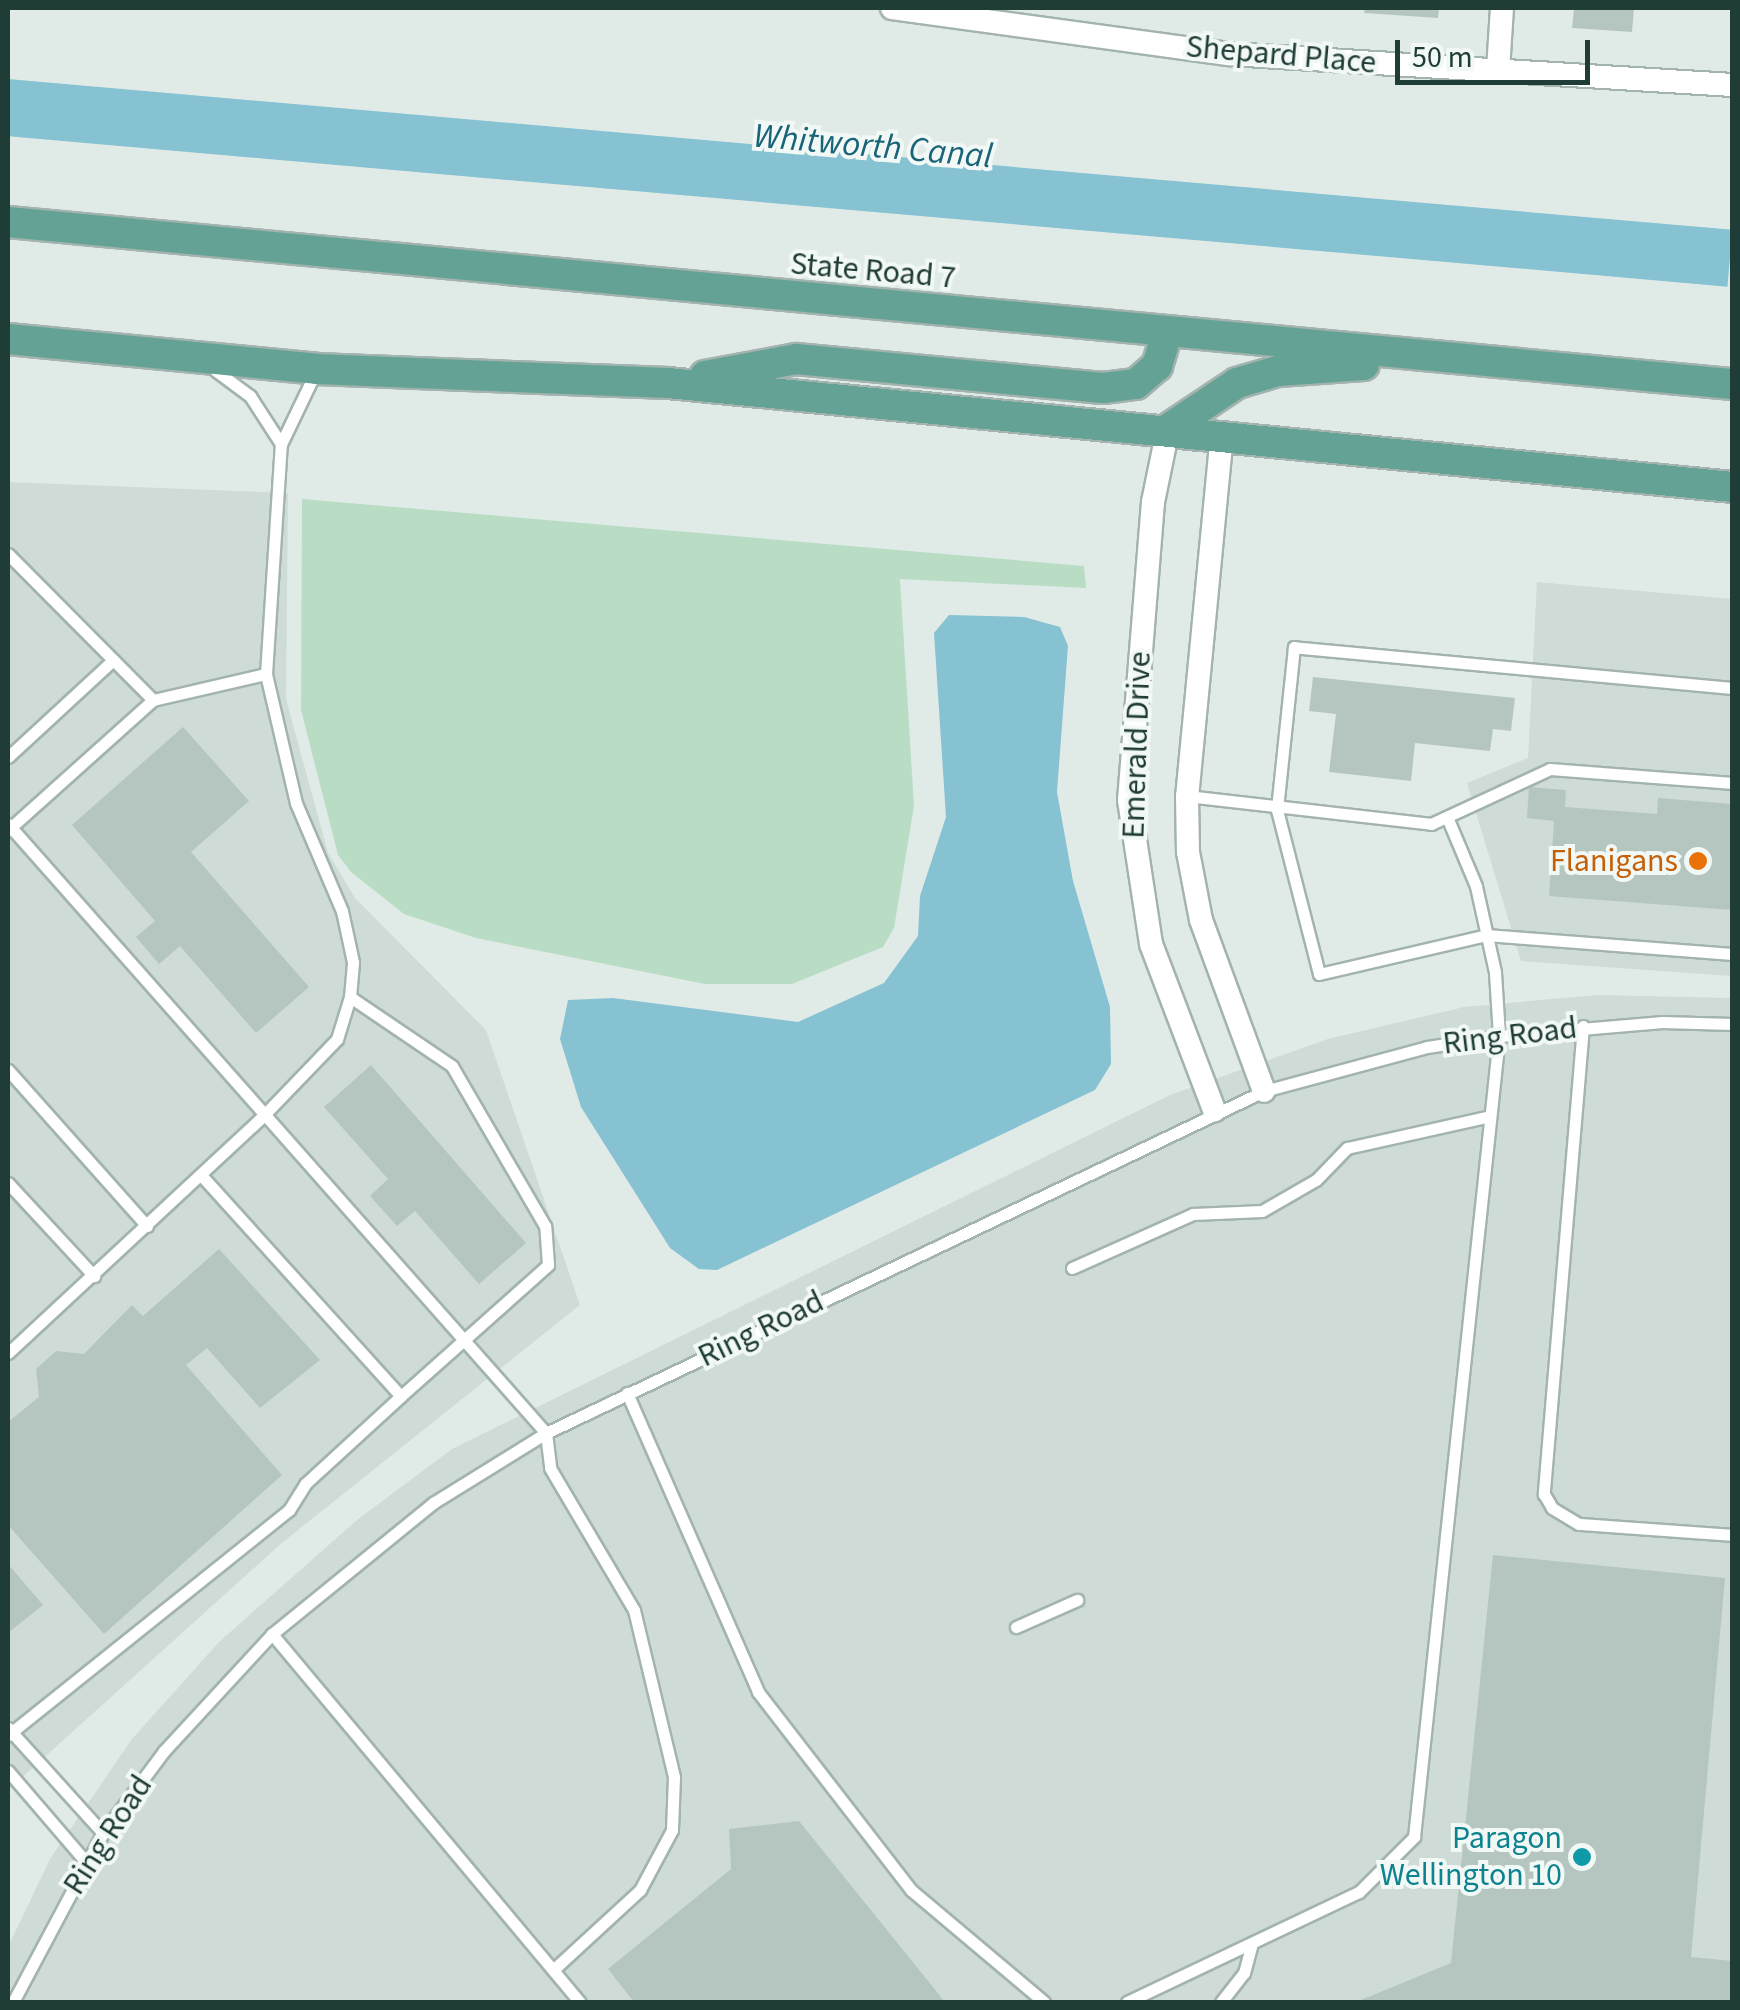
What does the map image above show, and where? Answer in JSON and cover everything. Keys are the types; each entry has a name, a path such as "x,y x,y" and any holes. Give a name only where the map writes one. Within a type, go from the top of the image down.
{"main road":[{"name":"State Road 7","path":"8,222 1732,384"},
{"path":"668,383 796,359 1103,388 1136,384 1157,366 1166,333"},
{"path":"8,339 317,369 668,383 1222,434 1732,488"},
{"path":"1168,429 1237,382 1278,371 1452,358"}],"street":[{"name":"Shepard Place","path":"892,8 1230,54 1732,85"},
{"path":"1498,70 1502,8"},
{"name":"Emerald Drive","path":"1168,429 1154,502 1129,800 1151,944 1214,1110"},
{"name":"Emerald Drive","path":"1222,434 1187,796 1188,852 1201,920 1264,1092"}],"lane":[{"path":"194,357 250,396 280,444"},
{"path":"8,1352 201,1175 337,1039 350,997 353,962 342,911 296,803 266,674 280,444 317,369"},
{"path":"8,554 153,700"},
{"path":"1732,688 1294,647 1277,810 1319,974 1486,935 1732,954"},
{"path":"8,758 113,660"},
{"path":"266,674 153,700 9,827 546,1433 550,1468 634,1610 674,1777 672,1830 640,1890 553,1970"},
{"path":"1187,796 1277,810 1430,824 1550,769 1732,783"},
{"path":"1127,2002 1359,1892 1414,1837 1486,1117 1499,1036 1476,886 1447,817"},
{"path":"103,1832 9,1732 289,1510 305,1484 401,1396 466,1344 548,1265 545,1226 452,1066 350,997"},
{"name":"Ring Road","path":"13,2002 103,1832 164,1751 272,1634 432,1503 546,1433 1214,1110 1264,1092 1427,1046 1583,1026 1732,1024"},
{"path":"1583,1026 1544,1494 1552,1508 1579,1524 1732,1535"},
{"path":"8,1070 147,1226"},
{"path":"1072,1268 1192,1214 1262,1211 1316,1180 1347,1148 1486,1117"},
{"path":"201,1175 401,1396"},
{"path":"8,1183 94,1276"},
{"path":"627,1393 758,1692 911,1890 1044,2002"},
{"path":"1016,1627 1077,1600"},
{"path":"272,1634 580,2002"},
{"path":"8,1771 86,1862"},
{"path":"1220,2002 1244,1973 1250,1946"}],"shaded area":[{"path":"8,482 288,493 286,699 328,853 355,898 486,1030 580,1305 283,1542 8,1790"},
{"path":"1537,582 1732,599 1732,976 1521,961 1467,783 1528,758"},
{"path":"1597,995 1732,998 1732,2002 8,2002 8,1947 50,1859 132,1739 219,1642 357,1520 452,1449 1170,1095 1328,1039 1464,1007"}],"green space":[{"path":"302,499 1084,566 1086,588 900,579 914,806 894,928 883,947 792,984 705,984 476,938 404,914 351,872 338,855 301,710"}],"water":[{"path":"8,79 1732,230 1727,287 8,136"},
{"path":"949,615 1024,617 1060,627 1068,646 1057,792 1073,881 1110,1007 1111,1064 1095,1090 717,1270 699,1269 670,1248 581,1107 560,1039 568,1000 613,998 798,1022 884,983 918,936 920,896 946,817 934,633"}],"building":[{"path":"1365,8 1439,8 1438,18 1364,13"},
{"path":"1574,8 1634,8 1632,32 1572,28"},
{"path":"1313,677 1515,698 1511,731 1493,729 1490,751 1415,743 1411,781 1329,772 1336,714 1309,711"},
{"path":"183,727 249,801 191,852 309,987 256,1033 180,946 159,964 136,937 155,921 72,825"},
{"path":"1529,787 1566,790 1565,807 1657,814 1658,798 1732,804 1732,910 1549,896 1554,821 1527,818"},
{"path":"371,1065 526,1243 479,1284 415,1211 397,1226 370,1196 388,1179 324,1107"},
{"path":"219,1249 320,1360 260,1408 207,1348 186,1365 282,1475 104,1634 8,1525 8,1422 39,1397 36,1369 56,1351 84,1354 132,1305 143,1316"},
{"path":"1493,1555 1725,1578 1691,1957 1732,1961 1732,2002 1356,2002 1451,1963"},
{"path":"8,1564 43,1605 8,1633"},
{"path":"799,1821 945,2002 634,2002 608,1969 731,1869 729,1829"}],"place":[{"name":"Flanigans","path":"1698,861"},
{"name":"Paragon Wellington 10","path":"1582,1857"}],"water label":[{"name":"Whitworth Canal","path":"873,146"}]}
